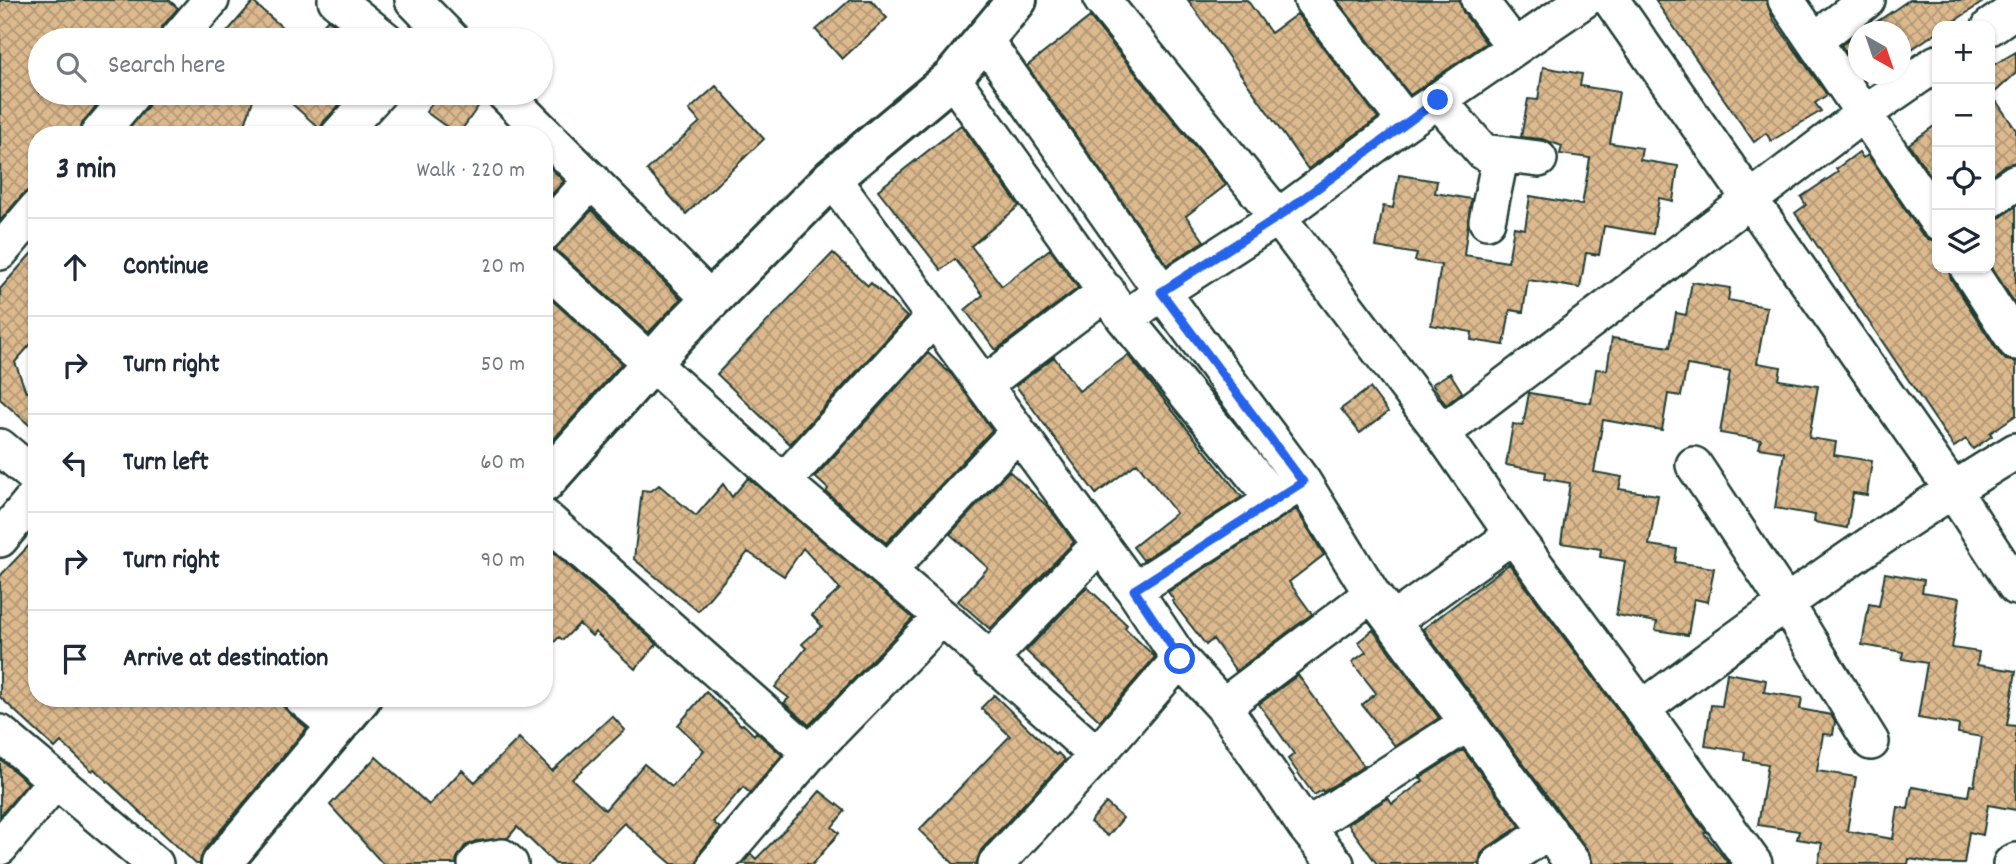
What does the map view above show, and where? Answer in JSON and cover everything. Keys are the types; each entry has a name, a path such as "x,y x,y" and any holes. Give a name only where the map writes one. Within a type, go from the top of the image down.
{"main road":[{"path":"553,473 711,300 832,178 952,78 1017,0"},
{"path":"221,864 354,707"}],"street":[{"path":"187,28 211,0"},
{"path":"336,0 371,28"},
{"path":"413,0 432,28"},
{"path":"1102,0 1278,217 1441,433 1754,864"},
{"path":"1312,0 1406,122"},
{"path":"1479,0 1515,47"},
{"path":"985,384 1116,305 1161,292 1278,217 1406,122 1584,0"},
{"path":"1611,0 1952,489 2016,587"},
{"path":"1786,0 1932,214"},
{"path":"1814,41 1867,0"},
{"path":"1995,24 2016,9"},
{"path":"984,39 1161,292 1303,482 1372,594 1573,864"},
{"path":"1441,433 1863,114 1932,66"},
{"path":"952,78 1116,305 1274,500"},
{"path":"1438,100 1483,152 1539,159"},
{"path":"106,126 123,105"},
{"path":"348,126 367,105"},
{"path":"517,105 538,126"},
{"path":"553,141 711,300"},
{"path":"1487,221 1502,154"},
{"path":"832,178 985,384 1134,590 1180,659 1223,706 1306,827 1336,864"},
{"path":"553,223 592,180"},
{"path":"1995,197 2016,182"},
{"path":"0,252 28,219"},
{"path":"1971,273 2015,337"},
{"path":"553,274 783,482 942,617 1097,755"},
{"path":"783,482 934,317"},
{"path":"888,571 1018,432"},
{"path":"0,447 28,470"},
{"path":"1643,709 1785,602 1952,489 2016,451"},
{"path":"1693,465 1785,602 1871,742"},
{"path":"1134,590 1303,482"},
{"path":"0,539 28,505"},
{"path":"553,525 810,753"},
{"path":"1393,621 1513,535"},
{"path":"989,660 1099,545"},
{"path":"1223,706 1372,594"},
{"path":"716,864 810,753 942,617"},
{"path":"996,864 1097,755 1180,659"},
{"path":"313,707 337,727"},
{"path":"1306,827 1468,723"},
{"path":"0,733 155,864"},
{"path":"0,847 56,780"},
{"path":"1499,864 1549,831"},
{"path":"476,864 502,856 510,864"},
{"path":"2011,864 2016,860"}],"building":[{"path":"0,0 169,0 178,8 161,28 28,28 28,105 97,105 81,126 28,126 28,190 0,221"},
{"path":"850,0 871,0 887,18 842,59 816,30"},
{"path":"1188,0 1247,0 1271,33 1297,14 1378,118 1308,169"},
{"path":"1337,0 1459,0 1463,12 1486,43 1410,95"},
{"path":"1655,0 1766,0 1773,19 1827,95 1815,103 1821,111 1771,141 1766,133 1754,142"},
{"path":"1909,0 1986,0 1954,21 1932,21 1932,35 1911,50 1911,21 1878,21"},
{"path":"253,2 283,28 230,28"},
{"path":"1090,17 1226,185 1186,216 1204,241 1167,265 1027,66"},
{"path":"328,19 339,28 320,28"},
{"path":"1848,40 1848,55 1841,45"},
{"path":"2016,52 2016,73 1995,92 1995,84 1995,64"},
{"path":"1543,67 1582,74 1580,86 1619,92 1610,143 1642,148 1640,160 1678,166 1673,201 1659,198 1653,234 1604,226 1599,255 1586,253 1580,288 1528,280 1523,312 1510,310 1504,345 1471,340 1472,332 1431,325 1441,265 1415,261 1417,254 1376,247 1383,206 1393,208 1399,175 1437,181 1435,193 1471,199 1464,255 1508,262 1514,227 1525,229 1530,196 1582,205 1590,158 1560,154 1562,146 1542,139 1521,137 1528,99 1538,100"},
{"path":"716,86 764,139 686,214 647,170 700,122 689,110"},
{"path":"1995,99 2016,130 2016,162 2005,165 1995,172"},
{"path":"251,105 245,126 131,126 148,106"},
{"path":"293,105 339,105 322,126 317,126"},
{"path":"431,105 479,105 464,126 445,126 426,112"},
{"path":"961,125 1019,206 971,246 1002,286 1050,249 1078,288 996,350 965,310 983,295 955,259 941,270 878,190"},
{"path":"1932,128 1932,178 1909,144"},
{"path":"1859,152 1863,158 1868,155 1921,233 1932,240 1932,273 1949,273 1999,353 2006,360 2016,362 2016,415 1973,449 1966,439 1954,447 1795,213 1806,205 1801,197 1838,172 1836,169"},
{"path":"553,171 564,181 553,193"},
{"path":"2016,206 2016,305 1995,273 1995,219"},
{"path":"592,210 681,299 648,333 555,249"},
{"path":"833,253 868,286 871,283 907,317 790,444 717,374"},
{"path":"28,257 28,347 15,362 28,392 28,424 0,399 0,289"},
{"path":"1692,282 1730,288 1728,300 1767,307 1757,363 1781,367 1779,380 1818,386 1809,438 1836,442 1834,455 1872,461 1867,495 1853,493 1847,528 1814,522 1815,515 1775,508 1784,452 1759,448 1761,440 1720,433 1730,372 1687,365 1681,396 1668,394 1662,430 1603,420 1594,472 1622,477 1619,489 1658,495 1649,545 1677,549 1675,562 1714,568 1708,602 1694,599 1688,635 1655,630 1657,622 1616,615 1625,561 1600,557 1601,549 1561,543 1570,483 1545,479 1546,472 1506,465 1513,424 1523,426 1529,393 1591,403 1596,369 1607,370 1612,338 1670,347 1676,313 1686,315"},
{"path":"553,301 622,363 553,440"},
{"path":"928,353 952,375 992,430 886,543 826,492 828,489 815,477"},
{"path":"1128,355 1242,497 1143,560 1133,547 1176,513 1137,463 1096,494 1016,386 1054,357 1079,391"},
{"path":"1450,373 1462,392 1446,405 1432,384"},
{"path":"1370,388 1388,412 1360,433 1341,409"},
{"path":"1009,471 1049,508 1074,542 990,629 958,601 988,568 950,534"},
{"path":"748,478 913,618 809,725 784,703 789,698 775,687 806,648 802,644 822,626 812,615 840,589 803,548 784,576 748,552 698,611 634,559 642,490 651,491 659,485 696,516 723,484 732,497"},
{"path":"1296,509 1324,555 1289,582 1312,614 1236,671 1213,639 1206,645 1168,592"},
{"path":"28,546 28,707 284,707 307,728 204,850 200,864 196,864 94,769 92,771 61,742 55,748 0,697 0,576"},
{"path":"553,552 657,644 635,669 595,632 592,636 579,624 563,640 559,637 553,643"},
{"path":"1509,564 1729,864 1593,864 1589,852 1423,629"},
{"path":"1885,573 1924,580 1922,592 1960,598 1952,648 1979,652 1977,665 2016,671 2007,725 2016,726 2016,810 1988,805 1983,835 1969,832 1964,864 1909,859 1908,864 1818,864 1822,843 1797,839 1799,831 1758,825 1768,764 1744,760 1745,752 1705,746 1711,705 1722,706 1727,673 1766,680 1764,692 1802,698 1800,709 1831,715 1835,722 1833,735 1823,734 1817,771 1856,777 1847,831 1893,839 1898,807 1908,809 1912,787 1968,796 1970,785 1974,786 1982,737 1958,733 1959,725 1918,718 1927,663 1902,659 1903,652 1862,645 1869,604 1879,606"},
{"path":"1087,587 1127,625 1125,628 1155,657 1100,721 1026,651"},
{"path":"1373,630 1439,718 1395,746 1362,705 1376,693 1352,662 1366,652 1358,642"},
{"path":"1298,675 1364,766 1314,795 1288,759 1294,754 1259,704"},
{"path":"706,692 741,725 754,735 756,732 782,755 750,793 743,787 713,822 720,828 701,851 696,864 672,864 624,823 584,864 555,864 517,827 508,838 476,841 465,846 456,864 383,864 330,805 376,757 429,805 462,770 475,782 519,738 552,771 612,716 625,730 572,779 605,810 644,764 672,787 704,750 678,725"},
{"path":"994,695 1056,755 1058,753 1065,760 981,850 976,864 954,864 919,830 1010,736 981,708"},
{"path":"1463,750 1520,826 1487,848 1481,854 1479,864 1377,864 1348,824 1388,798 1392,804 1423,781 1420,778"},
{"path":"0,759 28,783 0,816"},
{"path":"820,791 845,811 832,827 839,833 813,864 742,864 751,854 756,859"},
{"path":"1106,803 1123,818 1108,836 1090,822"}],"route":[{"path":"1180,659 1134,590 1303,482 1161,292 1278,217 1438,100"}]}
